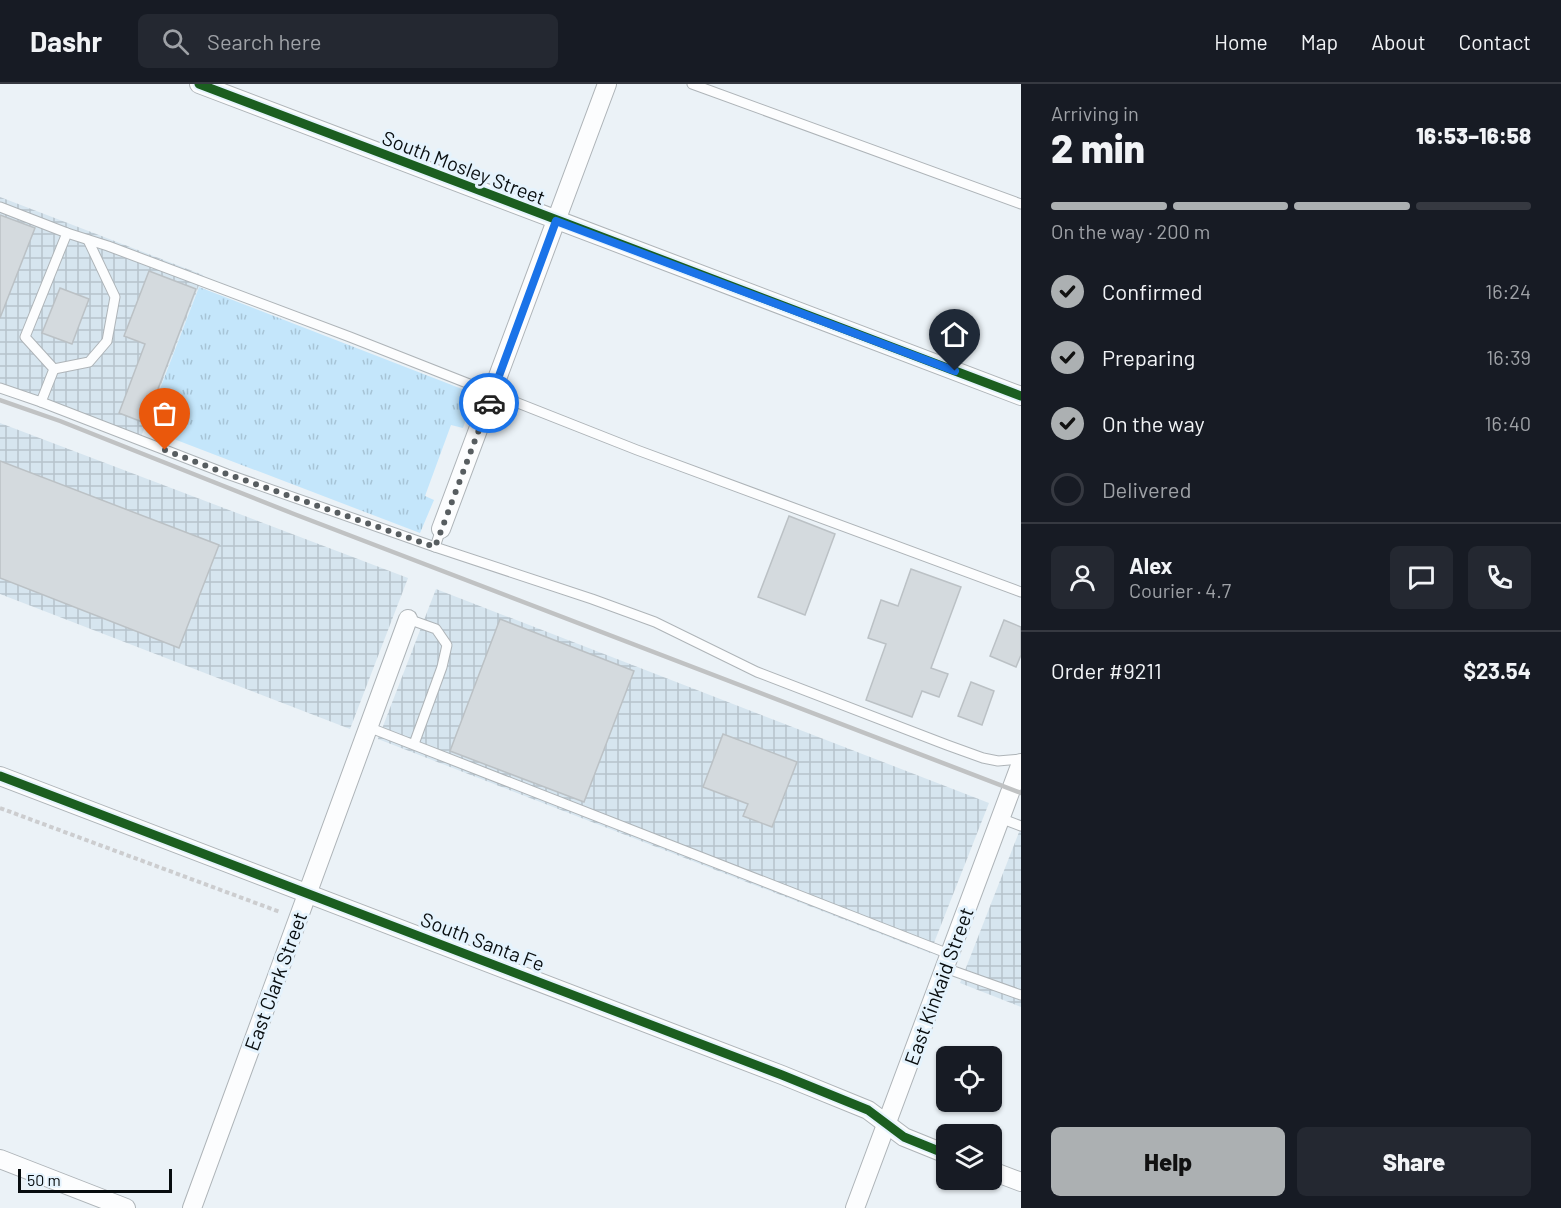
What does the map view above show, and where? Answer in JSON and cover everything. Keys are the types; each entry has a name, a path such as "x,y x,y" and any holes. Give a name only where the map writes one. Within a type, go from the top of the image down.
{"street":[{"name":"South Mosley Street","path":"198,84 1021,396"},
{"path":"441,529 607,84"},
{"name":"East Clark Street","path":"192,1208 408,619"},
{"name":"East Kinkaid Street","path":"855,1208 1021,761"},
{"name":"South Santa Fe","path":"0,776 782,1075 868,1110 904,1137 936,1150"},
{"path":"0,1159 126,1208"},
{"path":"1002,1175 1021,1182"}],"lane":[{"path":"692,84 1021,204"},
{"path":"0,207 350,337 647,454 1021,592"},
{"path":"54,369 25,337 67,233"},
{"path":"54,369 88,362 107,341 115,297 88,240"},
{"path":"41,402 54,369"},
{"path":"0,388 227,474 655,622 757,672 947,746 983,758 1021,761"},
{"path":"435,547 441,529"},
{"path":"408,619 436,629 447,645 414,744"},
{"path":"368,727 947,961 1021,994"},
{"path":"1000,818 1021,826"}],"path":[{"path":"0,808 282,913"}],"shaded area":[{"path":"0,197 203,275 141,437 0,384"},
{"path":"0,423 408,578 350,729 0,594"},
{"path":"436,589 989,803 930,953 378,739"},
{"path":"1021,827 1021,1007 960,983"}],"green space":[{"path":"199,287 475,394 463,428 451,425 425,496 434,500 420,533 145,428"}],"building":[{"path":"0,215 35,228 0,318"},
{"path":"149,271 196,289 145,423 119,413 145,344 124,336"},
{"path":"60,288 89,299 72,344 42,333"},
{"path":"0,461 219,545 179,648 0,578"},
{"path":"789,516 835,534 805,615 758,597"},
{"path":"911,569 961,587 931,668 948,674 939,697 922,691 912,717 866,700 886,644 868,638 881,600 898,606"},
{"path":"500,619 634,671 584,802 450,751"},
{"path":"1004,620 1021,627 1021,655 1016,667 990,656"},
{"path":"971,682 994,691 982,725 958,716"},
{"path":"723,734 797,762 772,827 743,816 748,804 703,787"}],"railway":[{"path":"0,400 60,421 294,514 1021,793"}],"cycle path":[{"path":"199,84 1021,396"},
{"path":"0,776 782,1075 868,1110 904,1137 936,1150"}],"way so far":[{"path":"165,450 435,547 489,403"}],"route":[{"path":"489,403 556,221 955,371"}]}
